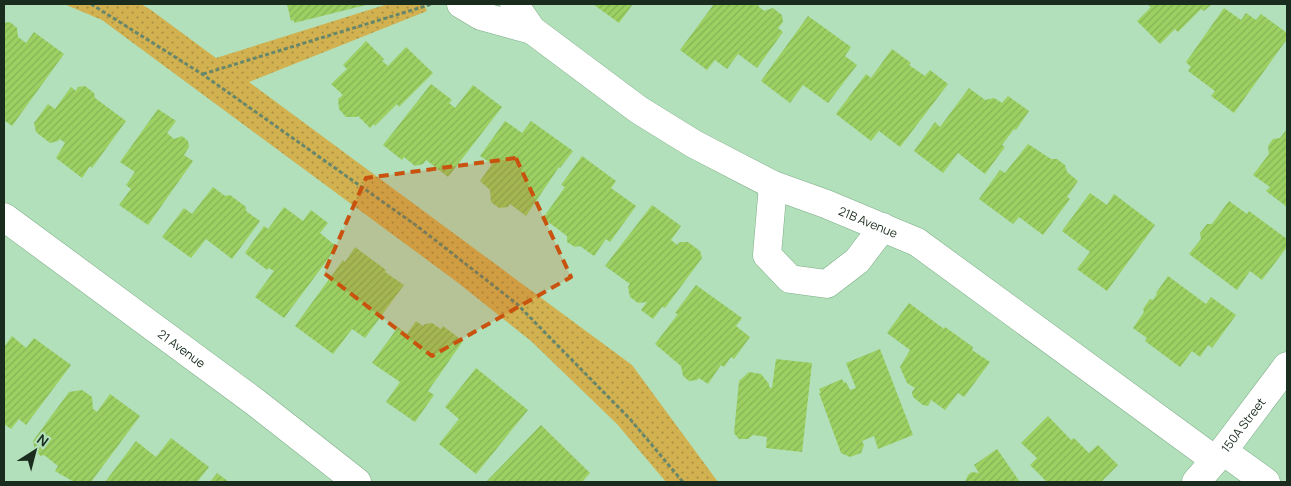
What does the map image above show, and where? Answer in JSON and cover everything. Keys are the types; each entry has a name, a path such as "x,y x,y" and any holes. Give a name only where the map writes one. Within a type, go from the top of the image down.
{"street":[{"path":"461,4 481,16 532,30"},
{"name":"21B Avenue","path":"514,4 532,30 639,110 694,144 773,185 826,204 917,242 1219,456 1266,482"},
{"path":"773,185 767,255 790,279 826,284 857,261 882,228"},
{"name":"21 Avenue","path":"4,217 255,402 357,482"},
{"name":"150A Street","path":"1196,482 1219,456 1287,366"}],"path":[{"path":"91,4 202,74 417,226 517,304 630,420 683,482"},
{"path":"202,74 432,4"}],"highlighted area":[{"path":"516,158 571,277 432,356 324,273 366,178"}],"shaded area":[{"path":"64,4 141,4 216,58 388,4 424,4 427,11 249,82 632,365 718,482 666,482 617,424 531,341 457,282 102,20"}],"building":[{"path":"287,4 370,4 294,23 294,20 291,21"},
{"path":"593,4 633,4 619,23"},
{"path":"714,4 760,4 758,6 764,11 773,8 782,15 783,22 778,28 783,32 757,68 738,54 727,69 715,60 707,70 680,50"},
{"path":"1147,4 1212,4 1204,11 1201,9 1178,32 1175,29 1160,44 1137,21 1151,7"},
{"path":"1224,8 1241,20 1246,13 1256,20 1261,14 1287,33 1287,39 1234,113 1211,96 1215,91 1188,71 1191,67 1186,62"},
{"path":"808,16 851,47 845,56 857,65 828,103 803,85 790,103 761,81"},
{"path":"10,22 17,28 18,37 26,43 34,32 64,54 12,126 4,120 4,23"},
{"path":"366,41 384,59 382,61 388,66 406,47 433,73 399,107 397,104 375,126 374,124 370,128 358,116 346,117 339,109 338,99 343,95 331,84 347,69 343,65"},
{"path":"892,49 911,63 909,65 925,76 930,70 948,84 900,147 879,131 871,141 836,114 866,74 871,78"},
{"path":"431,84 452,100 449,103 455,108 473,85 502,107 448,177 426,160 423,164 415,166 404,157 402,160 383,145"},
{"path":"85,86 94,93 95,98 126,121 92,168 90,166 82,178 56,158 65,143 60,139 50,143 36,132 34,123 48,104 55,109 71,87 76,91 78,87"},
{"path":"969,88 985,100 994,98 1002,103 1008,96 1029,111 1016,130 1014,129 1002,145 1005,147 985,174 958,153 943,173 914,151 935,122 940,127"},
{"path":"158,109 176,121 167,133 174,139 182,136 188,141 189,147 184,155 193,161 148,225 119,205 131,189 126,185 135,172 120,162"},
{"path":"505,121 522,133 531,121 573,151 559,167 526,216 510,204 508,207 499,208 491,202 490,190 480,181 492,164 480,156"},
{"path":"1287,129 1287,207 1266,191 1270,187 1253,175 1269,154 1268,146 1273,139 1280,138"},
{"path":"1028,144 1051,159 1057,159 1065,165 1067,172 1078,181 1067,197 1070,199 1043,235 1019,217 1013,224 979,199 1000,170 1005,173"},
{"path":"582,156 616,181 611,188 636,206 610,242 606,239 594,256 580,246 575,247 567,242 567,236 543,218 565,187 561,185"},
{"path":"213,187 225,196 230,195 246,207 246,211 260,221 232,259 206,239 191,258 162,237 184,208 192,214"},
{"path":"1090,193 1107,205 1114,194 1155,225 1107,291 1077,269 1090,252 1062,231"},
{"path":"1229,201 1247,214 1249,211 1287,239 1287,247 1262,280 1250,271 1237,290 1189,254 1201,239 1200,233 1207,224 1212,224"},
{"path":"652,205 681,226 671,240 677,245 680,242 688,242 700,251 702,258 665,308 662,307 653,319 641,310 647,302 638,303 630,297 628,287 630,284 605,266"},
{"path":"284,207 303,221 311,210 328,223 320,233 337,247 284,318 255,297 274,271 269,268 267,270 245,253 264,226 268,229"},
{"path":"355,247 404,285 365,338 352,329 333,354 295,326 343,260 345,262"},
{"path":"1168,276 1206,304 1211,297 1236,315 1212,348 1208,345 1200,357 1192,351 1180,367 1145,341 1147,338 1133,328 1144,312 1143,309 1150,299 1153,300"},
{"path":"696,285 742,318 736,326 750,337 734,359 731,357 724,367 721,365 708,384 699,378 689,381 683,376 681,366 655,344 678,314 675,313"},
{"path":"909,303 944,329 945,327 973,347 972,350 990,362 964,397 958,393 945,410 931,400 928,406 923,405 913,397 912,392 915,388 907,383 900,367 910,350 887,333"},
{"path":"416,321 423,326 432,323 441,329 443,326 463,341 428,391 434,395 415,422 386,402 400,382 372,363 398,327 407,334"},
{"path":"12,336 26,348 34,338 71,365 26,425 19,419 11,429 4,424 4,347"},
{"path":"880,349 913,435 878,449 874,436 862,441 864,445 861,453 850,457 841,453 819,389 842,379 850,390 856,388 846,363"},
{"path":"776,359 812,363 802,452 766,448 767,437 753,435 748,439 739,439 734,433 739,381 749,372 761,374 769,384 769,387 772,388"},
{"path":"476,368 528,410 476,474 439,444 459,419 445,407"},
{"path":"82,390 92,397 93,409 97,412 110,394 140,416 91,482 74,482 55,471 58,466 44,455 41,456 35,451 33,441 69,392"},
{"path":"1048,416 1071,440 1074,438 1089,453 1098,445 1118,465 1101,482 1047,482 1030,465 1037,458 1021,443"},
{"path":"541,425 590,473 582,482 486,482"},
{"path":"171,438 209,467 197,482 105,482 136,441 156,457"},
{"path":"997,449 1020,482 965,482 968,475 972,472 979,473 974,465"},
{"path":"217,473 229,482 210,482"}]}
